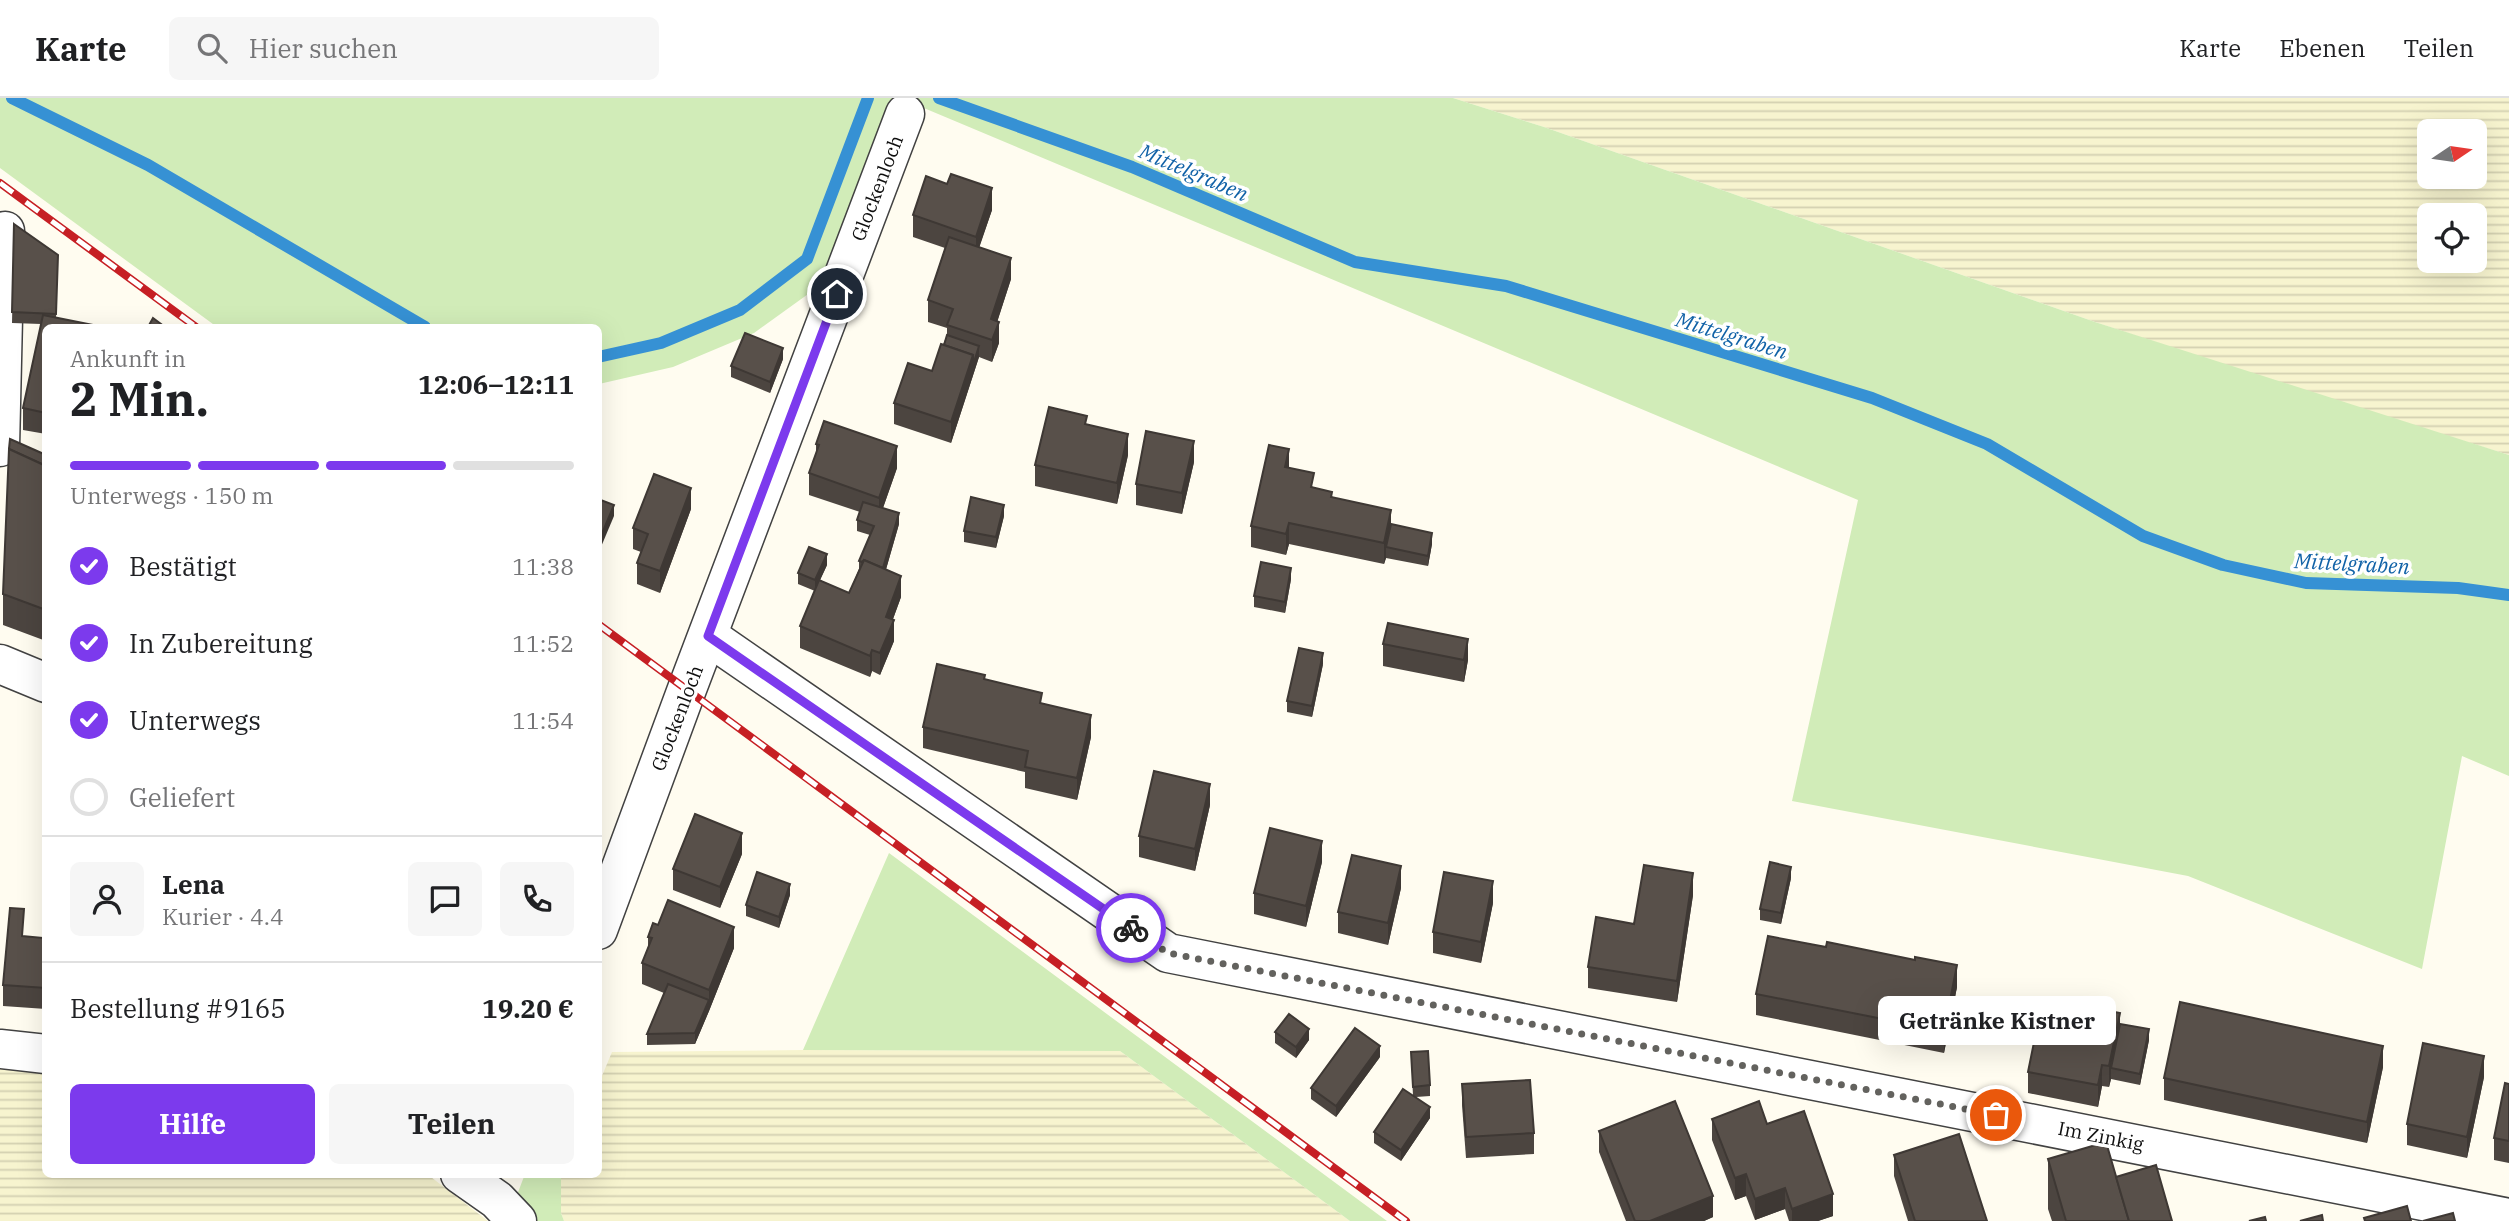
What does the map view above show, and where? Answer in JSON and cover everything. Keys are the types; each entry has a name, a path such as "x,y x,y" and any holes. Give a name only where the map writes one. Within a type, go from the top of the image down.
{"street":[{"name":"Glockenloch","path":"602,919 905,114"},
{"path":"0,447 5,231"},
{"name":"Im Zinkig","path":"708,636 1168,953 2509,1219"},
{"path":"0,664 42,681"},
{"path":"0,1049 42,1054"},
{"path":"468,1178 507,1198"}],"shaded area":[{"path":"1453,98 2509,98 2509,455 2293,388 2095,322 1544,127"},
{"path":"1120,1051 1350,1221 564,1221 561,1213 561,1178 602,1178 602,1076 612,1052"},
{"path":"0,1065 42,1070 42,1178 432,1178 488,1221 0,1221"}],"green space":[{"path":"0,98 895,98 829,279 754,333 673,367 602,383 602,324 213,324 0,168"},
{"path":"900,98 1453,98 1544,127 2095,322 2509,455 2509,776 2462,756 2422,969 2188,876 1792,801 1858,500"},
{"path":"889,853 1387,1221 1350,1221 1120,1051 803,1050"},
{"path":"523,1178 561,1178 561,1213 564,1221 507,1221"}],"building":[{"path":"951,174 992,188 976,237 913,215 926,176 947,184"},
{"path":"14,224 58,255 56,314 12,312"},
{"path":"949,237 1011,258 991,319 999,322 992,340 947,325 953,309 928,300"},
{"path":"43,315 88,324 42,324 42,412 23,408"},
{"path":"153,318 161,324 150,324"},
{"path":"745,333 783,348 770,382 731,366"},
{"path":"947,335 979,346 973,365 973,355 944,345"},
{"path":"941,344 973,355 951,422 894,403 908,363 932,371"},
{"path":"1049,407 1087,416 1085,424 1128,434 1117,483 1035,465"},
{"path":"824,421 897,446 879,498 809,473"},
{"path":"1146,431 1194,441 1182,493 1136,484"},
{"path":"10,439 42,453 42,464 9,449"},
{"path":"1269,445 1289,449 1285,467 1314,473 1311,487 1332,492 1331,497 1391,510 1384,543 1289,523 1286,534 1251,526"},
{"path":"9,449 42,464 42,609 3,594"},
{"path":"654,474 691,488 660,571 637,563 648,534 633,528"},
{"path":"971,497 1004,505 996,537 964,531"},
{"path":"602,500 614,505 602,534"},
{"path":"863,502 899,513 883,568 864,560 859,561 874,526 857,520"},
{"path":"1391,524 1432,533 1428,556 1386,547"},
{"path":"809,547 827,554 815,580 798,573"},
{"path":"864,560 901,576 886,617 894,620 880,653 872,650 870,656 800,626 819,580 849,593"},
{"path":"1261,562 1291,568 1285,602 1254,596"},
{"path":"1388,623 1468,639 1464,660 1383,644"},
{"path":"1299,648 1323,653 1312,706 1287,701"},
{"path":"937,664 985,675 984,679 1042,693 1040,703 1091,715 1077,778 1025,767 1028,751 923,727"},
{"path":"1154,771 1210,784 1195,849 1139,836"},
{"path":"695,814 742,833 720,887 673,869"},
{"path":"1270,828 1322,841 1306,906 1254,893"},
{"path":"1352,855 1401,866 1388,923 1338,912"},
{"path":"1770,862 1791,867 1781,913 1760,909"},
{"path":"1644,865 1693,873 1677,981 1588,967 1596,917 1634,924"},
{"path":"757,872 790,884 779,917 746,905"},
{"path":"1444,872 1493,881 1481,942 1433,932"},
{"path":"668,900 734,927 709,990 642,963 652,938 648,937 653,923 658,925"},
{"path":"10,908 24,909 22,936 42,938 42,988 3,985"},
{"path":"1768,936 1826,947 1827,942 1915,960 1915,957 1957,965 1944,1031 1756,994"},
{"path":"668,984 709,1000 695,1033 647,1034"},
{"path":"2043,998 2120,1013 2109,1066 2102,1065 2098,1085 2028,1072"},
{"path":"2180,1002 2383,1046 2367,1122 2164,1078"},
{"path":"1289,1014 1309,1029 1296,1047 1275,1032"},
{"path":"2120,1024 2149,1029 2140,1074 2111,1068"},
{"path":"1355,1028 1380,1046 1336,1106 1311,1088"},
{"path":"2423,1043 2484,1056 2467,1137 2407,1124"},
{"path":"1428,1051 1430,1085 1413,1087 1411,1052"},
{"path":"1530,1080 1534,1133 1466,1137 1462,1084"},
{"path":"2505,1083 2509,1084 2509,1141 2494,1138"},
{"path":"1403,1089 1430,1107 1401,1150 1374,1132"},
{"path":"1675,1101 1713,1196 1650,1221 1635,1221 1599,1131"},
{"path":"1759,1101 1767,1124 1804,1111 1833,1194 1792,1209 1785,1188 1755,1199 1746,1174 1735,1178 1712,1119"},
{"path":"1959,1134 1987,1221 1915,1221 1894,1155"},
{"path":"2106,1142 2129,1221 2066,1221 2048,1159"},
{"path":"2156,1165 2172,1221 2129,1221 2116,1177"},
{"path":"2407,1206 2411,1221 2365,1221 2364,1218"},
{"path":"2453,1213 2455,1221 2423,1221"},
{"path":"2322,1215 2323,1221 2300,1221"},
{"path":"2265,1217 2266,1221 2249,1221"}],"waterway":[{"path":"12,98 148,165 420,324"},
{"path":"602,356 661,343 740,310 807,259 868,98"},
{"name":"Mittelgraben","path":"939,98 1132,167 1355,262 1506,286 1872,398 1987,444 2143,536 2223,565 2306,583 2458,588 2509,595"}],"railway":[{"path":"0,183 192,324"},
{"path":"602,627 1406,1221"}],"way so far":[{"path":"1131,928 1168,953 1217,964 1996,1115"}],"place":[{"name":"Getränke Kistner","path":"1996,1115"}],"route":[{"path":"837,294 708,636 1131,928"}]}
